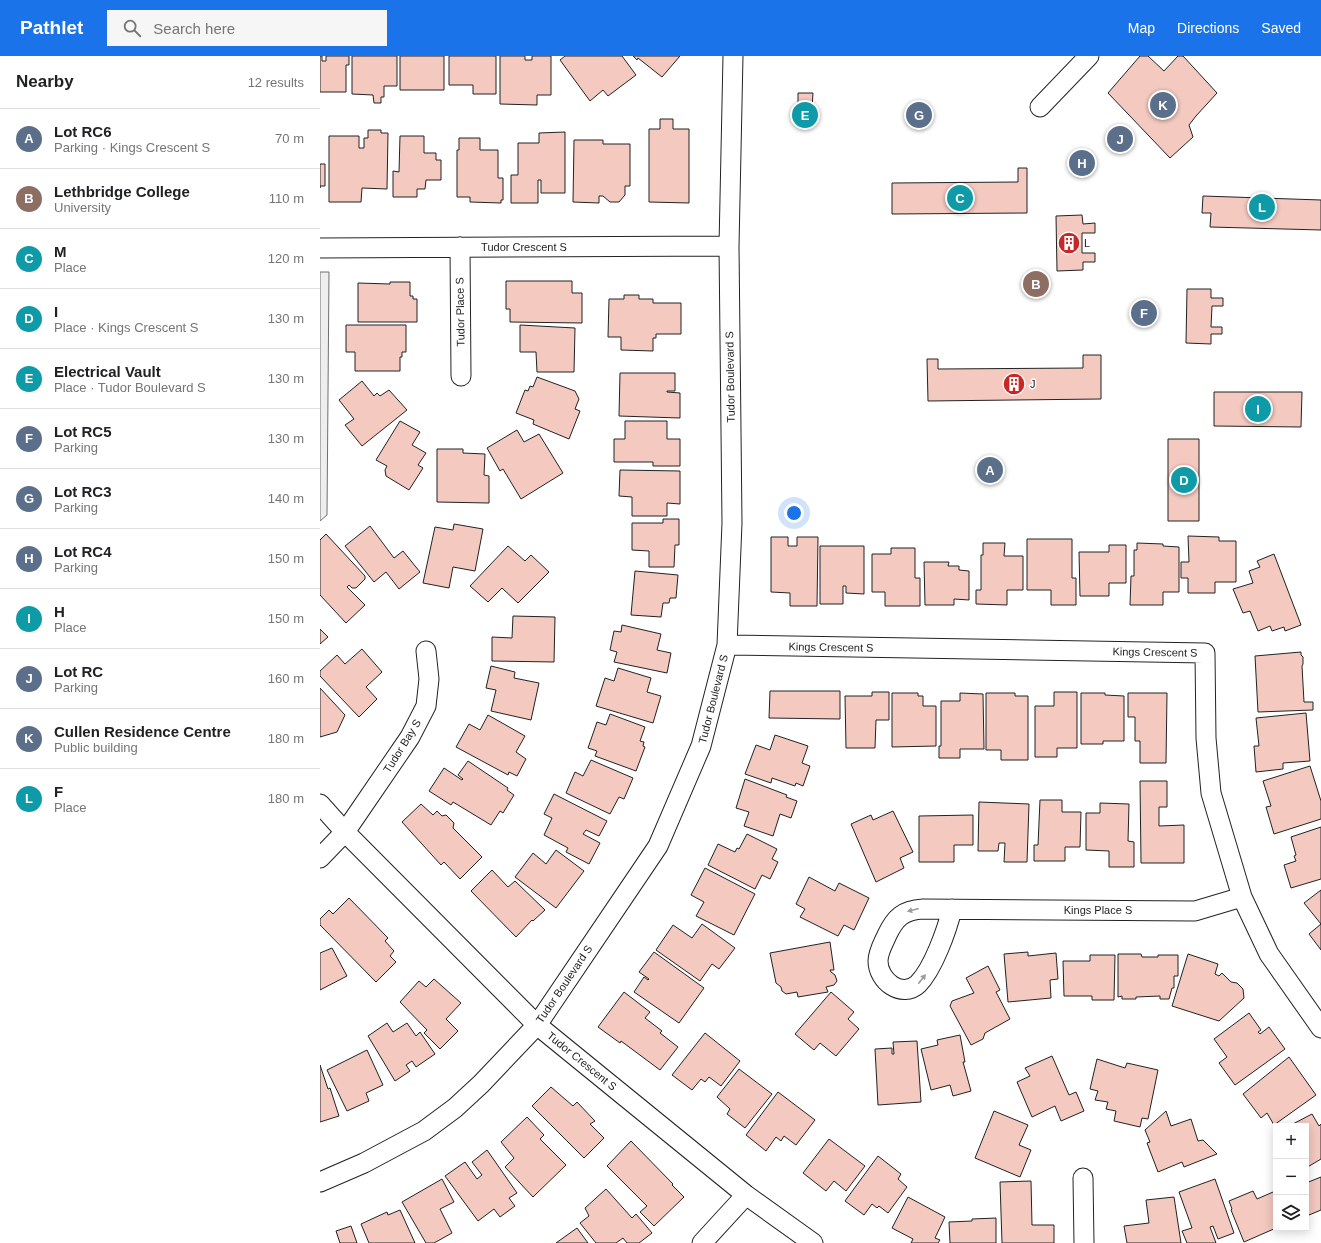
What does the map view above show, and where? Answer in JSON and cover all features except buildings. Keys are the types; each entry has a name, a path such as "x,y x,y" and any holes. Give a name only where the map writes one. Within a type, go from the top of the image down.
{"street":[{"name":"Tudor Boulevard S","path":"320,1182 364,1163 424,1131 454,1108 481,1084 536,1025 658,846 701,746 727,645 732,523 729,246 732,56"},
{"path":"1040,106 1089,56"},
{"name":"Tudor Crescent S","path":"320,248 729,246"},
{"name":"Tudor Place S","path":"460,247 461,376"},
{"name":"Kings Crescent S","path":"727,645 1205,653 1206,738 1212,793 1242,896 1269,954 1321,1028"},
{"name":"Tudor Bay S","path":"320,858 345,832 410,737 426,706 429,679 426,651"},
{"name":"Tudor Crescent S","path":"320,804 345,832 536,1025 746,1194 813,1243"},
{"name":"Kings Place S","path":"952,909 948,926 932,964 917,984 910,988 903,989 886,983 879,971 879,953 891,925 900,916 910,910 952,909 1195,911 1242,896"},
{"path":"1084,1178 1084,1243"},
{"path":"702,1243 746,1194"}],"shaded area":[{"path":"320,272 329,272 327,515 320,521"}],"place":[{"name":"Cullen Residence Centre","path":"1163,105"},
{"name":"Electrical Vault","path":"805,115"},
{"name":"Lot RC3","path":"919,115"},
{"name":"Lot RC","path":"1120,139"},
{"name":"Lot RC4","path":"1082,163"},
{"name":"M","path":"960,198"},
{"name":"F","path":"1262,207"},
{"name":"L","path":"1069,243"},
{"name":"Lethbridge College","path":"1036,284"},
{"name":"Lot RC5","path":"1144,313"},
{"name":"J","path":"1014,384"},
{"name":"H","path":"1258,409"},
{"name":"Lot RC6","path":"990,470"},
{"name":"I","path":"1184,480"}]}
